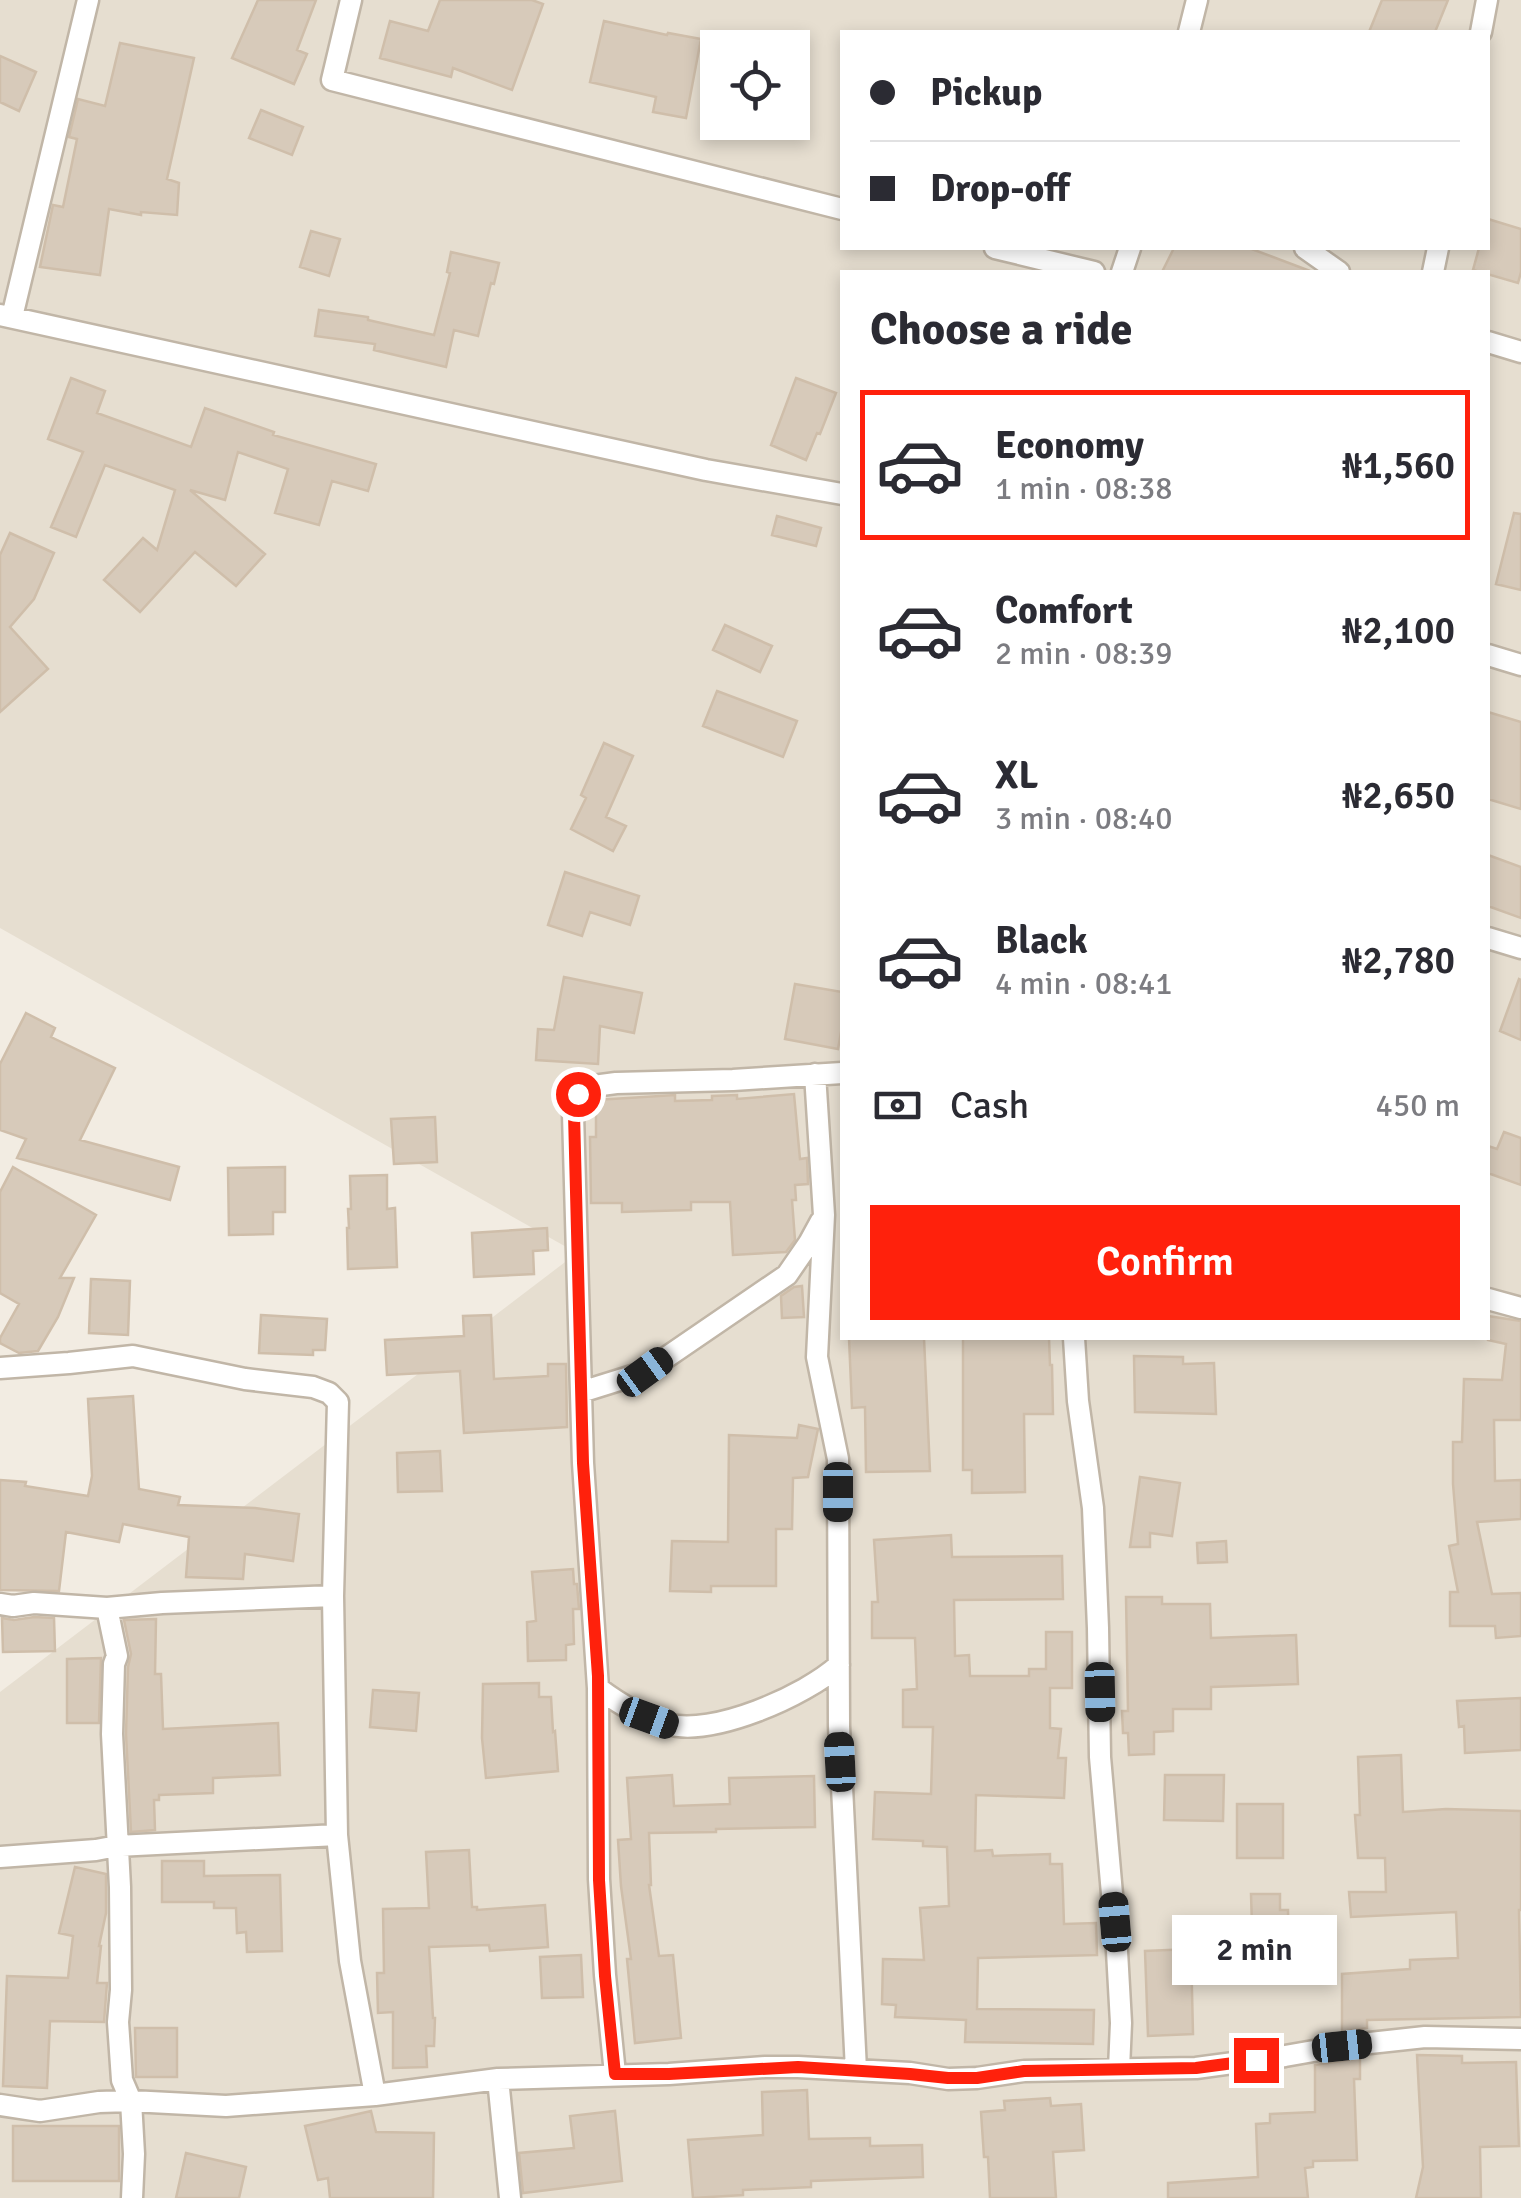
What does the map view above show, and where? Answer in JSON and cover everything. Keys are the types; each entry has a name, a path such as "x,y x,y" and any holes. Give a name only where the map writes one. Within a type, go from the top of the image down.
{"street":[{"path":"88,0 6,316 706,470 840,494"},
{"path":"351,0 332,80 840,208"},
{"path":"1190,30 1197,0"},
{"path":"1481,30 1487,0"},
{"path":"1003,250 1086,270"},
{"path":"1308,250 1335,270"},
{"path":"1490,343 1521,352"},
{"path":"1490,657 1521,665"},
{"path":"1490,939 1521,948"},
{"path":"615,2074 599,1880 598,1688 583,1463 574,1114 578,1094 586,1087 616,1083 840,1073"},
{"path":"815,1074 824,1216 818,1357 838,1459 839,1726 856,2070"},
{"path":"581,1392 645,1372 786,1274 810,1243 824,1216"},
{"path":"1490,1300 1521,1308"},
{"path":"1074,1340 1093,1508 1100,1757 1121,2023 1118,2068"},
{"path":"0,1368 133,1356 245,1379 313,1386 338,1402 333,1596 337,1835 350,1962 374,2095"},
{"path":"0,1604 107,1608 333,1596"},
{"path":"107,1608 117,1656 112,1734 120,1887 118,2022 122,2080 131,2102 132,2198"},
{"path":"598,1688 649,1718 670,1725 695,1726 781,1702 839,1665"},
{"path":"0,1856 337,1835"},
{"path":"0,2105 40,2112 99,2102 226,2106 374,2095 498,2079 765,2067 977,2078 1024,2071 1196,2068 1425,2037 1521,2039"},
{"path":"498,2079 510,2198"}],"shaded area":[{"path":"0,0 1521,0 1521,2198 0,2198 0,1692 577,1253 0,928"}],"building":[{"path":"258,0 316,0 297,50 307,54 294,84 232,58"},
{"path":"440,0 532,0 543,4 512,90 453,68 451,77 380,58 390,21 428,31"},
{"path":"1382,0 1448,0 1436,30 1370,30"},
{"path":"604,21 700,39 686,118 653,112 656,97 590,82"},
{"path":"120,43 194,58 167,179 179,183 177,215 141,215 109,209 100,275 40,267 53,205 63,207 77,139 69,137 78,99 105,106"},
{"path":"0,56 36,72 19,111 0,102"},
{"path":"261,110 303,127 292,155 249,138"},
{"path":"1490,220 1521,229 1518,283 1490,275 1490,270 1473,270 1478,250 1490,250"},
{"path":"311,231 340,239 329,276 300,267"},
{"path":"1173,250 1254,250 1307,270 1163,270"},
{"path":"451,252 499,263 478,336 454,330 446,367 374,350 375,344 315,336 319,310 368,317 434,335 450,273 447,272"},
{"path":"71,378 105,391 97,413 191,447 205,408 274,432 273,435 376,464 368,491 332,481 319,525 275,513 288,469 238,452 225,500 190,490 265,554 236,586 195,552 140,612 104,580 143,538 157,550 175,490 105,465 76,537 51,527 83,452 48,439"},
{"path":"796,378 836,393 806,460 771,445"},
{"path":"1514,513 1521,514 1521,590 1496,584"},
{"path":"777,516 821,528 816,546 772,535"},
{"path":"10,533 54,553 34,599 10,627 48,669 0,712 0,555"},
{"path":"725,625 772,646 760,672 713,650"},
{"path":"717,691 797,721 783,757 703,726"},
{"path":"1490,713 1521,722 1521,809 1490,800"},
{"path":"604,743 633,756 606,817 626,826 613,851 571,829"},
{"path":"1490,856 1521,867 1521,918 1490,907"},
{"path":"565,872 639,896 630,925 590,912 582,936 548,925"},
{"path":"564,977 642,993 634,1033 600,1026 598,1064 536,1060 538,1029 554,1030"},
{"path":"1521,980 1521,1040 1500,1031"},
{"path":"795,984 840,992 838,1049 785,1039"},
{"path":"26,1013 55,1028 51,1037 115,1068 80,1140 179,1167 170,1200 17,1158 26,1139 0,1130 0,1064"},
{"path":"794,1094 800,1159 807,1158 808,1184 795,1185 795,1240 786,1252 733,1255 730,1202 691,1202 691,1210 622,1212 622,1203 591,1203 590,1137 596,1137 596,1100 675,1095 675,1101 712,1100 712,1096 737,1095 737,1099"},
{"path":"435,1117 437,1162 394,1164 391,1119"},
{"path":"1504,1132 1521,1138 1521,1185 1490,1174 1490,1147 1497,1149"},
{"path":"13,1167 96,1215 60,1278 74,1278 58,1317 38,1351 19,1353 0,1343 19,1304 0,1293 0,1192"},
{"path":"285,1167 285,1212 273,1212 273,1234 229,1235 228,1168"},
{"path":"387,1175 387,1209 395,1208 397,1267 348,1269 350,1176"},
{"path":"547,1228 548,1250 533,1251 534,1274 474,1277 472,1233"},
{"path":"91,1279 130,1281 128,1335 89,1333"},
{"path":"802,1286 804,1317 782,1318 781,1296"},
{"path":"261,1315 327,1319 325,1350 313,1350 313,1355 259,1353"},
{"path":"491,1315 494,1379 548,1376 548,1364 566,1364 567,1427 464,1433 460,1371 387,1375 385,1340 464,1336 463,1316"},
{"path":"1490,1316 1521,1321 1521,1420 1494,1420 1495,1481 1521,1480 1521,1519 1477,1522 1492,1594 1521,1593 1521,1636 1496,1638 1495,1626 1450,1626 1450,1592 1458,1592 1449,1546 1458,1544 1453,1442 1462,1442 1464,1379 1502,1380 1506,1344 1488,1340"},
{"path":"849,1340 924,1340 930,1471 866,1472 865,1407 852,1408"},
{"path":"963,1340 1049,1340 1053,1414 1024,1414 1025,1492 972,1493 972,1470 963,1470"},
{"path":"1134,1356 1183,1357 1183,1364 1214,1363 1216,1414 1135,1412"},
{"path":"133,1396 139,1489 180,1497 178,1505 299,1514 293,1561 245,1554 243,1579 186,1577 189,1537 123,1524 119,1542 66,1532 59,1591 0,1590 0,1480 88,1496 92,1476 88,1399"},
{"path":"799,1425 818,1429 808,1477 793,1478 792,1529 776,1529 776,1586 711,1586 711,1592 670,1591 672,1541 728,1542 729,1435 797,1438"},
{"path":"440,1451 442,1491 398,1492 397,1453"},
{"path":"1140,1477 1180,1483 1172,1536 1150,1533 1150,1547 1130,1547"},
{"path":"951,1535 952,1557 1062,1556 1063,1599 954,1600 955,1656 969,1655 970,1676 1029,1676 1029,1669 1046,1669 1046,1632 1072,1632 1072,1688 1050,1688 1050,1728 1061,1729 1058,1758 1066,1758 1064,1798 976,1795 975,1851 992,1850 993,1856 1050,1854 1050,1864 1062,1864 1064,1924 1096,1923 1097,1955 978,1958 977,2009 1094,2010 1093,2044 965,2042 966,2020 895,2017 896,2005 882,2004 883,1959 924,1960 920,1908 949,1906 947,1847 923,1846 923,1841 873,1839 875,1792 931,1794 933,1727 903,1727 903,1690 917,1689 915,1638 872,1638 872,1602 878,1602 874,1540"},
{"path":"1226,1541 1227,1562 1198,1563 1197,1543"},
{"path":"573,1569 579,1609 573,1609 574,1644 566,1645 566,1660 528,1661 527,1622 536,1621 532,1572"},
{"path":"1126,1597 1162,1597 1162,1604 1210,1604 1211,1638 1296,1635 1298,1684 1211,1687 1211,1709 1173,1709 1173,1731 1154,1732 1154,1754 1129,1755 1122,1711 1128,1711"},
{"path":"2,1618 54,1618 55,1651 3,1652"},
{"path":"156,1619 155,1674 161,1674 163,1729 278,1723 280,1775 213,1778 213,1793 159,1795 159,1800 154,1800 155,1830 131,1832 126,1734 131,1654 124,1620"},
{"path":"101,1658 99,1723 67,1723 67,1659"},
{"path":"539,1683 539,1697 551,1697 558,1771 486,1778 483,1684"},
{"path":"373,1690 419,1693 416,1731 370,1727"},
{"path":"1521,1698 1521,1750 1465,1753 1464,1726 1459,1727 1457,1701"},
{"path":"1401,1755 1403,1812 1521,1811 1521,2017 1367,2020 1367,2028 1342,2032 1342,1974 1410,1969 1410,1960 1458,1958 1456,1912 1351,1917 1349,1892 1386,1892 1385,1858 1358,1858 1358,1757"},
{"path":"672,1775 674,1806 730,1804 729,1778 814,1776 815,1827 649,1833 649,1885 659,1956 673,1955 681,2038 635,2043 627,1959 631,1959 618,1840 631,1839 627,1778"},
{"path":"1165,1775 1224,1775 1223,1821 1164,1820"},
{"path":"1237,1804 1283,1804 1283,1858 1237,1858"},
{"path":"469,1850 472,1907 477,1910 545,1905 548,1947 490,1951 489,1945 429,1947 434,2046 426,2046 427,2067 393,2068 393,2012 378,2013 377,1973 384,1973 383,1909 429,1908 426,1852"},
{"path":"162,1861 204,1861 204,1876 280,1875 282,1951 247,1952 246,1932 237,1933 236,1908 214,1908 214,1902 162,1902"},
{"path":"75,1867 106,1874 106,1913 97,1983 107,1983 104,2022 50,2021 47,2088 3,2086 7,1976 68,1978 73,1936 59,1933"},
{"path":"1251,1894 1280,1894 1280,1910 1288,1910 1289,1957 1281,1957 1282,1979 1252,1979 1252,1950 1207,1951 1207,1928 1252,1926"},
{"path":"1191,1949 1193,2034 1148,2036 1145,1951"},
{"path":"581,1955 583,1997 542,1998 540,1957"},
{"path":"135,2028 177,2028 177,2077 136,2077"},
{"path":"1417,2055 1462,2056 1462,2063 1516,2062 1519,2146 1480,2147 1481,2198 1416,2198 1423,2167"},
{"path":"1360,2058 1360,2079 1354,2079 1357,2160 1313,2161 1313,2167 1305,2168 1308,2198 1168,2198 1168,2183 1258,2177 1256,2124 1270,2123 1270,2114 1315,2112 1315,2065"},
{"path":"807,2090 809,2139 870,2138 870,2146 922,2145 923,2177 811,2181 811,2187 743,2190 743,2195 693,2198 688,2140 763,2135 762,2092"},
{"path":"1050,2098 1051,2106 1081,2104 1084,2150 1053,2152 1056,2198 990,2198 981,2112 1005,2110 1004,2101"},
{"path":"371,2111 376,2132 434,2133 433,2198 330,2198 328,2178 318,2180 305,2126"},
{"path":"615,2111 622,2181 523,2193 519,2153 574,2148 570,2116"},
{"path":"13,2126 119,2126 119,2181 13,2181"},
{"path":"186,2153 246,2167 239,2198 176,2198"}],"route":[{"path":"578,1094 574,1114 583,1463 598,1676 599,1880 615,2074 798,2067 977,2078 1024,2071 1196,2068 1256,2060"}]}
